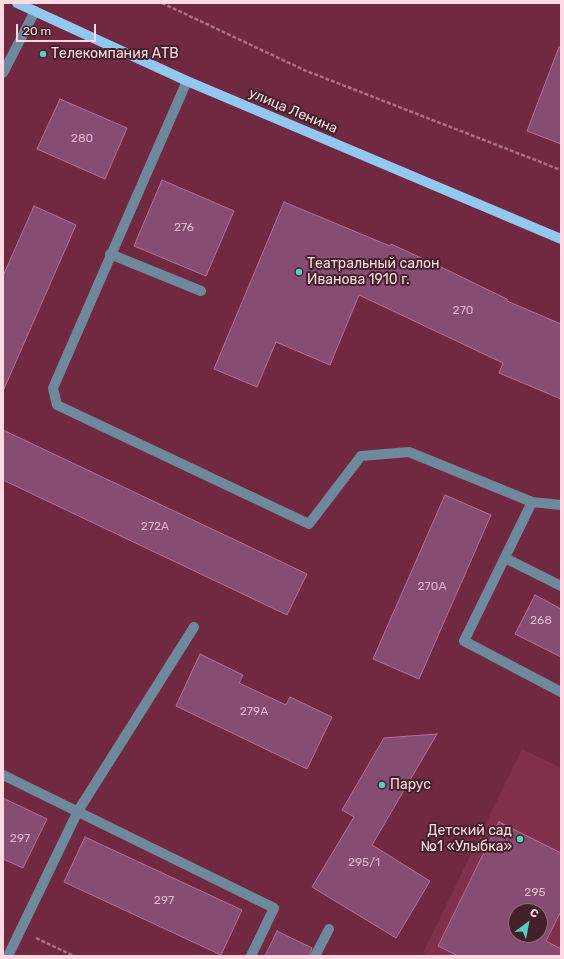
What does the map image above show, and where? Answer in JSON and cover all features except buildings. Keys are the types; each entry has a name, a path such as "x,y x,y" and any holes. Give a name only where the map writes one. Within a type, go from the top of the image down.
{"main road":[{"name":"улица Ленина","path":"17,3 187,81 561,239"}],"lane":[{"path":"3,73 35,11"},
{"path":"187,81 110,254 53,388 57,406 309,524 361,456 409,452 532,502 561,504"},
{"path":"110,254 201,291"},
{"path":"532,502 464,641 561,692"},
{"path":"505,558 561,586"},
{"path":"8,956 19,930 78,811 194,627"},
{"path":"3,775 274,908 251,956"},
{"path":"315,956 329,929"}],"path":[{"path":"162,3 304,70 561,170"},
{"path":"19,930 74,956"}],"shaded area":[{"name":"Детский сад №1 «Улыбка»","path":"522,749 561,768 561,956 429,956 423,953"}],"place":[{"name":"Телекомпания АТВ","path":"43,54"},
{"name":"Театральный салон Иванова 1910 г.","path":"299,272"},
{"name":"Парус","path":"382,785"},
{"name":"Детский сад №1 «Улыбка»","path":"520,839"}]}
